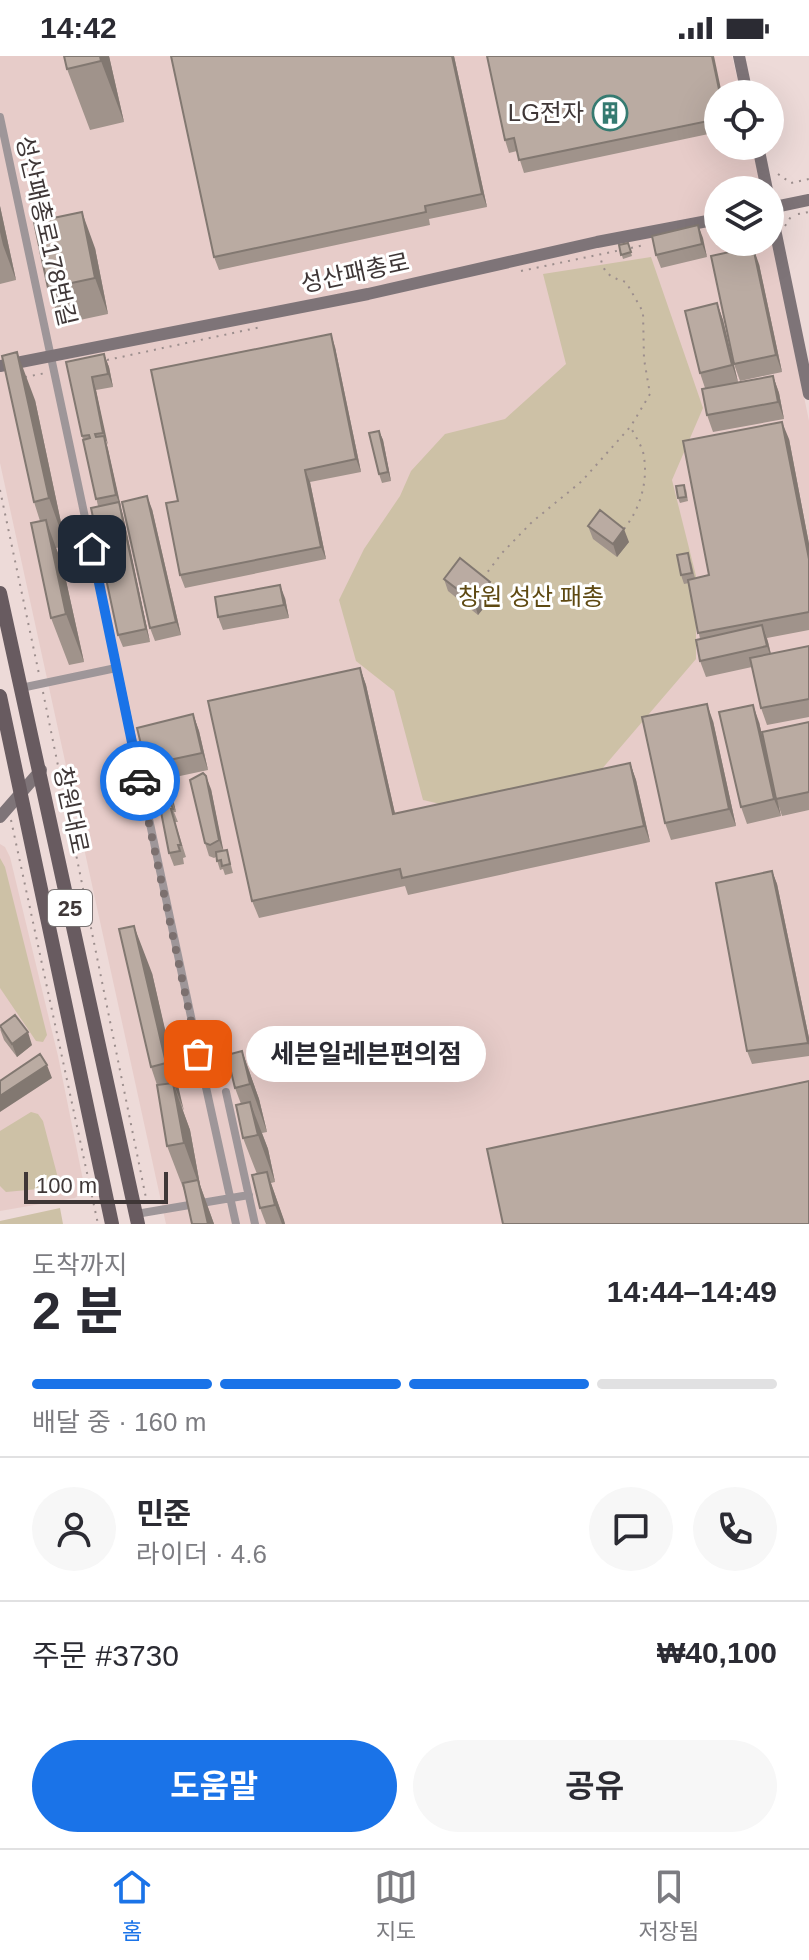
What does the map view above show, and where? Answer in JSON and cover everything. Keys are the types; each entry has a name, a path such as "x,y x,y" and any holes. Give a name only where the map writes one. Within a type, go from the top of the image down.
{"main road":[{"path":"739,56 744,80"},
{"path":"784,207 807,206"},
{"name":"성산패총로","path":"0,366 368,294 597,242 704,222"},
{"path":"780,256 809,394"},
{"name":"창원대로","path":"0,593 141,1217"},
{"name":"창원대로","path":"0,696 112,1224"},
{"path":"6,818 21,793 41,770"}],"street":[{"name":"성산패총로178번길","path":"0,117 53,354 116,668 236,1224"},
{"path":"21,688 116,668"},
{"path":"226,1092 255,1224"},
{"path":"141,1217 249,1195"}],"path":[{"path":"778,174 791,183 809,179"},
{"path":"785,228 790,216 807,206"},
{"path":"480,582 532,522 582,481 631,426 650,394 644,359 643,312 626,282 610,278 602,269 597,242"},
{"path":"620,535 633,517 644,490 644,455 631,426"},
{"path":"0,490 41,684 141,1217"},
{"path":"6,818 98,1224"}],"shaded area":[{"path":"0,56 732,56 738,80 704,80 704,160 755,160 759,176 704,176 704,256 775,256 809,421 809,1224 166,1224 0,463"},
{"path":"0,844 10,857 58,1056 85,1190 75,1198 0,1211"}],"green space":[{"name":"창원 성산 패총","path":"651,257 703,408 672,480 696,576 696,659 601,770 453,807 423,800 394,691 356,661 339,600 364,549 400,496 411,471 445,434 505,419 566,364 543,274"},
{"path":"0,858 5,867 47,1035 43,1042 36,1041 0,988"},
{"path":"31,1112 38,1114 43,1121 58,1178 49,1188 6,1192 0,1186 0,1131"},
{"path":"60,1208 63,1224 0,1224 0,1221"}],"building":[{"path":"64,56 100,56 101,61 67,69"},
{"path":"171,56 452,56 482,194 425,206 426,212 214,257"},
{"name":"LG전자","path":"487,56 712,56 717,80 704,80 704,122 519,160 514,138 505,140"},
{"path":"82,212 95,278 48,288 34,222"},
{"path":"698,225 702,244 656,255 652,236"},
{"path":"628,243 631,252 621,255 619,245"},
{"path":"711,256 755,256 776,355 734,364"},
{"path":"717,303 732,365 700,373 685,311"},
{"path":"331,334 356,459 305,470 321,547 180,575 166,503 178,501 151,370"},
{"path":"17,352 49,498 34,502 2,356"},
{"path":"104,354 108,374 92,377 103,433 95,434 96,437 104,436 116,495 96,499 83,440 90,438 89,435 82,436 66,362"},
{"path":"773,376 778,402 707,415 702,389"},
{"path":"782,422 809,559 809,612 698,633 688,580 709,575 683,441"},
{"path":"379,431 388,472 379,474 369,433"},
{"path":"684,485 686,497 678,498 676,486"},
{"path":"147,496 176,622 150,628 122,502"},
{"path":"119,502 146,629 118,635 91,508"},
{"path":"600,510 624,529 613,544 588,526"},
{"path":"46,520 66,614 51,618 31,523"},
{"path":"688,553 692,573 681,575 677,555"},
{"path":"460,558 490,582 474,602 444,579"},
{"path":"280,585 284,605 218,617 215,597"},
{"path":"762,625 767,646 700,661 696,640"},
{"path":"809,646 809,699 761,708 750,658"},
{"path":"360,668 393,814 630,763 644,826 402,878 400,869 252,901 208,701"},
{"path":"707,704 729,809 665,823 642,717"},
{"path":"753,705 774,799 741,807 719,712"},
{"path":"193,714 202,753 146,765 137,728"},
{"path":"809,722 809,792 776,799 762,732"},
{"path":"203,773 219,840 210,845 205,843 190,780"},
{"path":"155,781 167,782 180,851 169,853"},
{"path":"227,850 230,864 222,866 221,860 217,861 216,852"},
{"path":"772,871 808,1043 747,1051 716,883"},
{"path":"134,926 166,1063 151,1067 119,929"},
{"path":"15,1015 28,1032 12,1044 0,1026"},
{"path":"242,1051 250,1084 235,1088 227,1055"},
{"path":"40,1054 47,1065 0,1096 0,1081"},
{"path":"809,1081 809,1224 503,1224 487,1149"},
{"path":"173,1083 184,1143 167,1146 157,1085"},
{"path":"250,1102 258,1135 243,1138 236,1105"},
{"path":"267,1172 275,1205 260,1208 252,1175"},
{"path":"198,1180 208,1224 192,1224 183,1183"}],"way so far":[{"path":"140,781 198,1054"}],"place":[{"name":"LG전자","path":"610,113"},
{"name":"세븐일레븐편의점","path":"198,1054"}],"route":[{"path":"92,549 140,781"}]}
